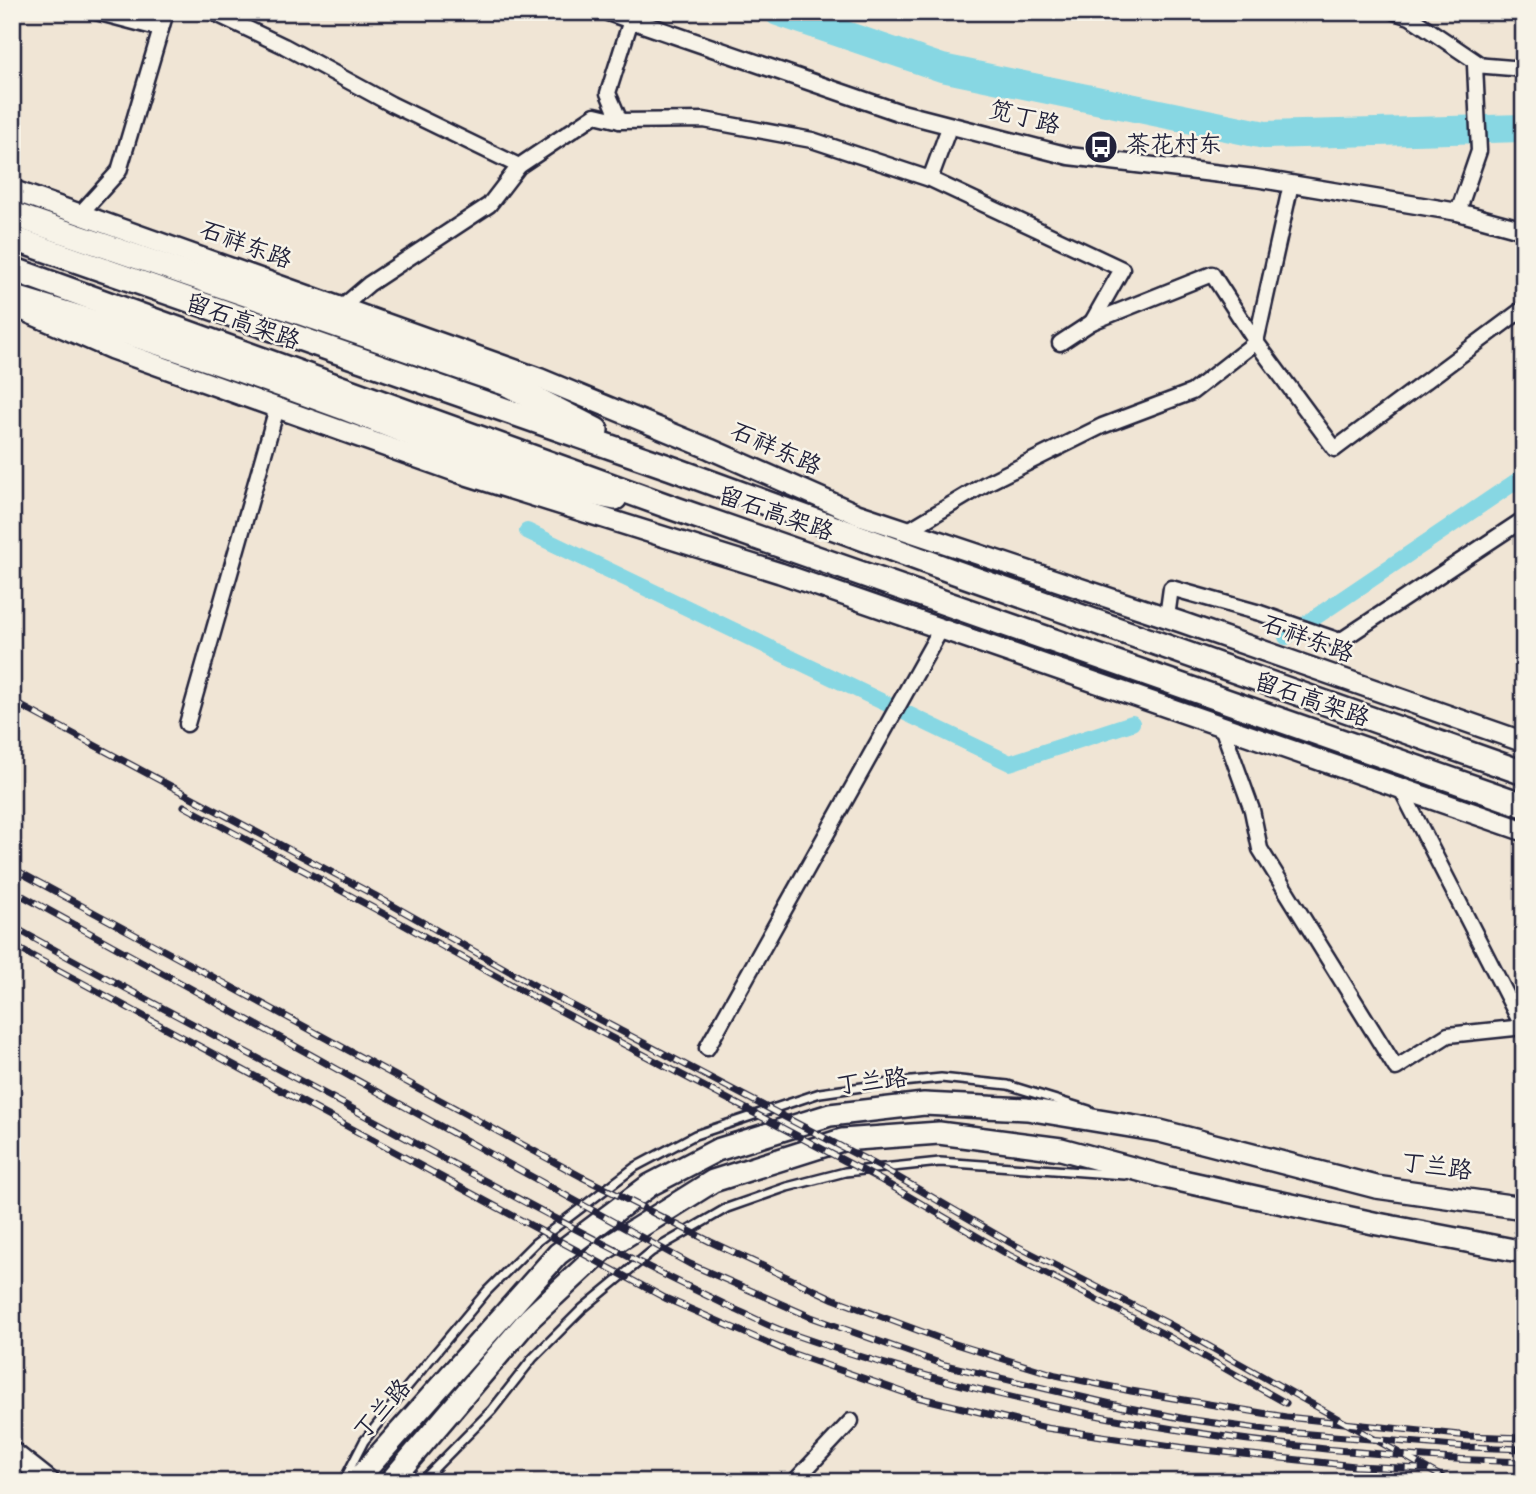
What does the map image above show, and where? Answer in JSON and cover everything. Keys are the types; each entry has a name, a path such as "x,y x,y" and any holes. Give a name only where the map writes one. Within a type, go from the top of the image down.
{"highway":[{"path":"12,214 505,383 671,468"},
{"name":"留石高架路","path":"12,238 671,468 952,571 1524,772"},
{"name":"留石高架路","path":"12,269 673,508 1524,805"},
{"path":"12,297 305,394 474,457 578,491 673,508"}],"main road":[{"name":"石祥东路","path":"12,190 541,379 857,514 1167,617 1524,743"},
{"path":"12,306 112,349 460,473 780,573 1524,831"},
{"name":"丁兰路","path":"355,1482 558,1254 650,1185 717,1150 830,1115 924,1104 1027,1109 1160,1131 1376,1187 1524,1208"},
{"name":"丁兰路","path":"390,1482 520,1329 603,1250 713,1181 842,1140 939,1133 1061,1149 1169,1178 1378,1224 1524,1252"},
{"path":"12,1452 50,1482"}],"street":[{"path":"96,12 161,29"},
{"path":"80,214 119,170 166,12"},
{"path":"212,12 519,166"},
{"name":"笕丁路","path":"608,12 898,112 1069,156 1291,184 1458,212 1524,230"},
{"path":"1394,12 1409,15 1482,65"},
{"path":"620,121 608,93 631,20"},
{"path":"1458,212 1479,151 1475,65 1524,69"},
{"path":"341,307 369,284 489,205 519,166 595,115 620,121 704,120 812,140 930,179 1122,269 1092,322"},
{"path":"930,179 950,125"},
{"path":"908,531 987,483 1091,432 1192,392 1256,342 1291,184"},
{"path":"1060,342 1092,322 1212,274 1256,342 1335,449 1524,308"},
{"path":"187,724 277,408"},
{"path":"1167,617 1171,588 1260,613 1340,641 1524,519"},
{"path":"707,1048 941,629"},
{"path":"1222,727 1252,810 1260,849 1396,1068 1448,1035 1523,1028 1401,789"},
{"path":"794,1482 851,1421"}],"lane":[{"path":"343,1482 364,1441 487,1291 535,1243 635,1167 695,1135 820,1093 883,1083 941,1078 1008,1085 1160,1131"},
{"path":"421,1482 492,1410 533,1358 582,1309 651,1252 727,1208 786,1187 845,1172 940,1162 1169,1178"}],"waterway":[{"path":"778,12 942,68 1265,135 1524,128"},
{"path":"1286,637 1524,476"},
{"path":"527,531 1010,763 1132,723"}],"railway":[{"path":"12,701 376,896 541,989 882,1168 1011,1243 1171,1325 1451,1482"},
{"path":"184,806 521,990 881,1180 1009,1255 1164,1334 1286,1403"},
{"path":"12,868 582,1177 711,1242 834,1299 952,1343 1056,1375 1131,1391 1286,1417 1469,1436 1524,1438"},
{"path":"12,890 690,1264 811,1317 945,1365 1186,1419 1273,1431 1524,1449"},
{"path":"12,926 577,1230 670,1278 786,1332 966,1386 1150,1425 1336,1450 1524,1462"},
{"path":"12,945 665,1298 791,1353 917,1397 1046,1428 1186,1448 1355,1466 1424,1469"}],"place":[{"name":"茶花村东","path":"1101,147"}]}
